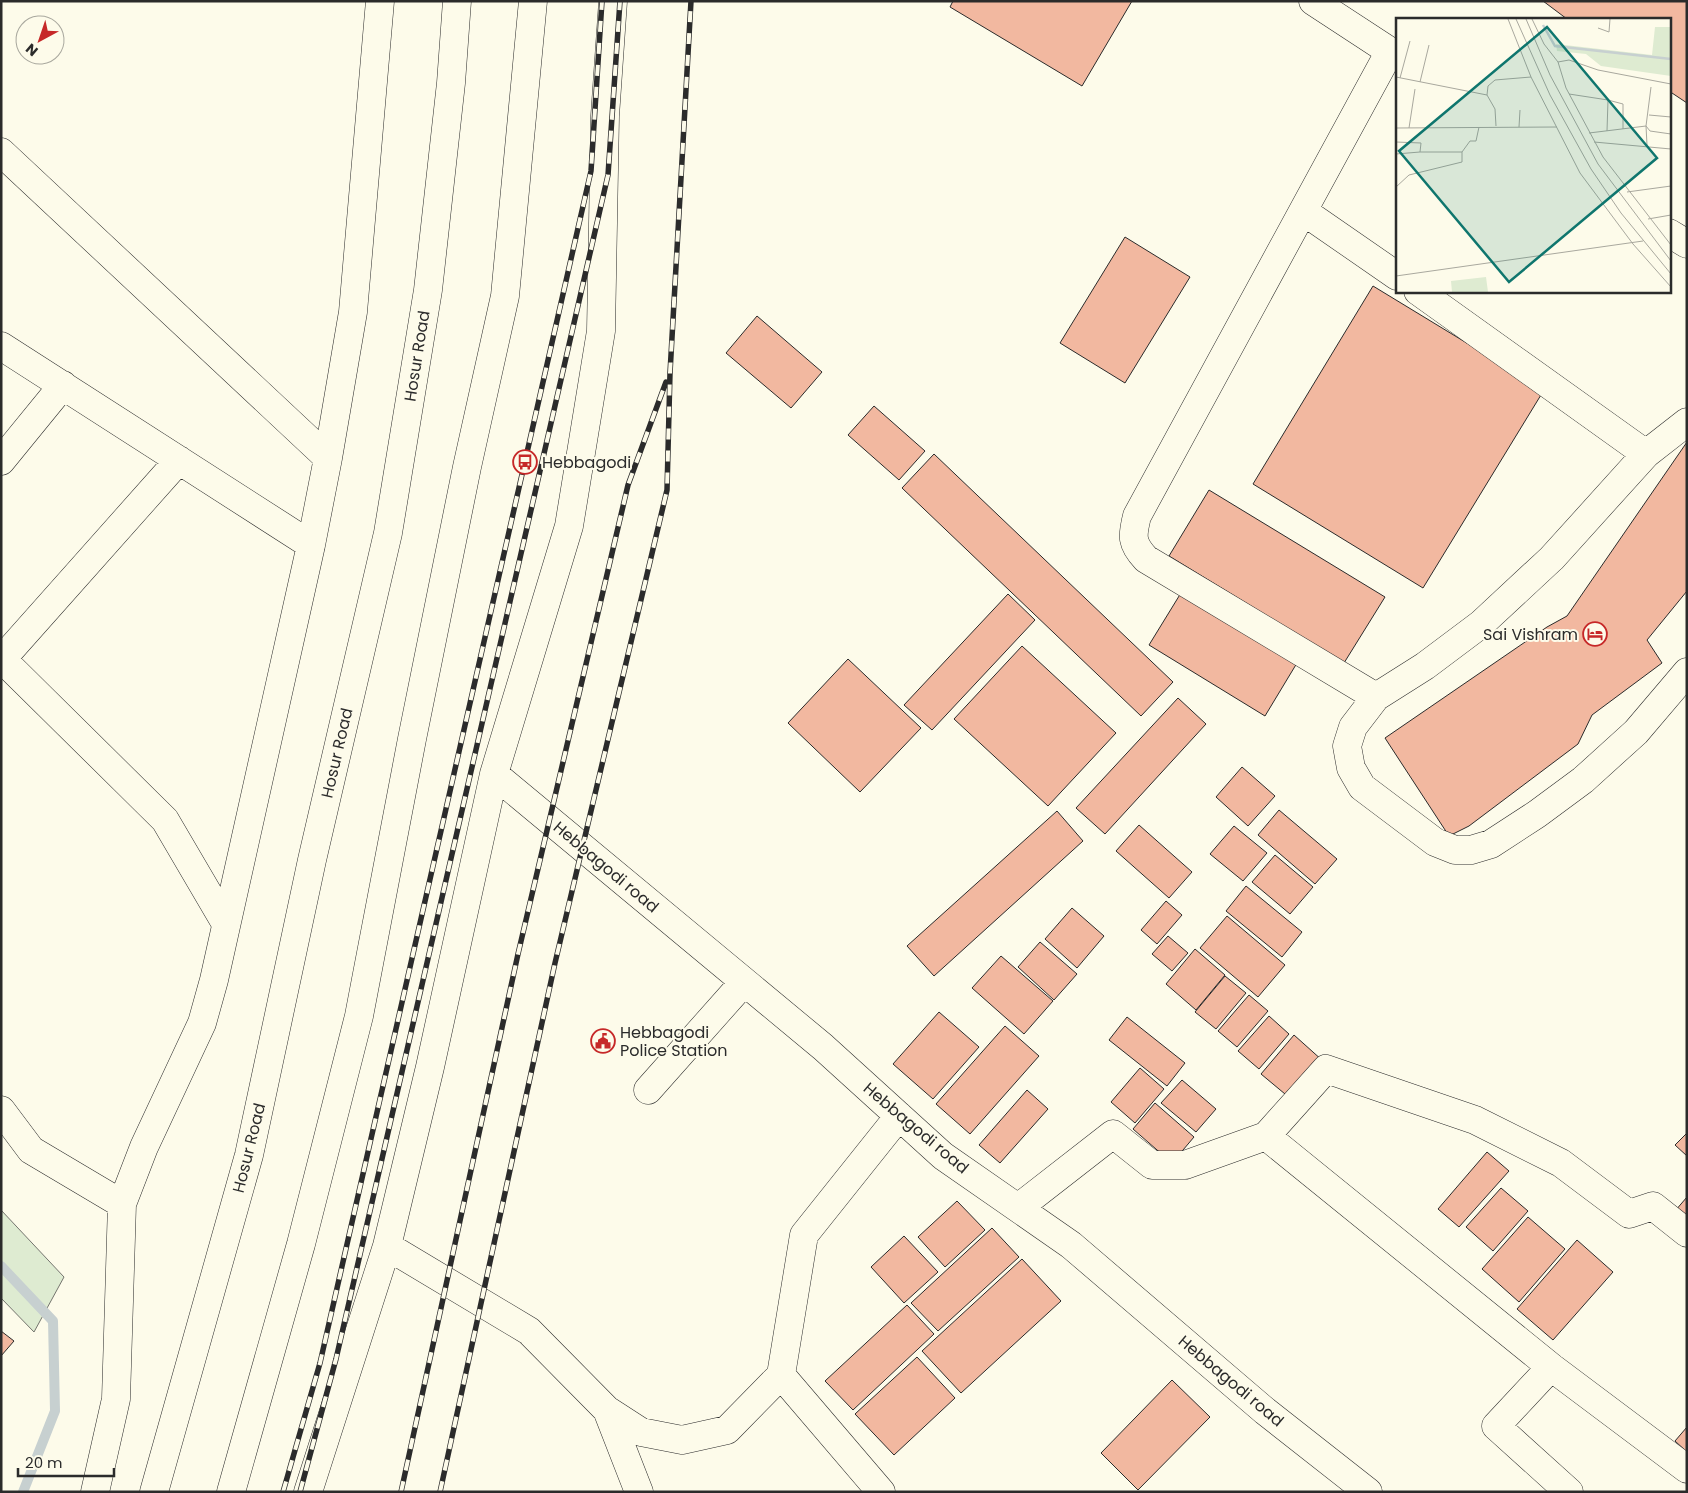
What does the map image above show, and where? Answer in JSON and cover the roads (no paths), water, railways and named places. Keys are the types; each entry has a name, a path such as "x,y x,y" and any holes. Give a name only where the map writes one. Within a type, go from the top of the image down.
{"main road":[{"path":"95,1492 116,1398 122,1204 144,1147 202,1023 214,980 311,545 328,458 353,312 380,1"},
{"name":"Hosur Road","path":"154,1492 249,1155 312,860 388,533 428,290 451,83 457,1"},
{"path":"231,1492 301,1244 359,1016 418,710 505,296 533,1"},
{"path":"308,1492 387,1246 430,1067 494,774 569,526 601,331 605,116 613,1"},
{"path":"1313,1 1393,54 1303,211 1137,516 1132,534 1136,549 1146,558 1376,697"},
{"path":"1,152 328,458"},
{"path":"1303,211 1396,275"},
{"path":"1670,234 1687,244"},
{"path":"1419,292 1646,454"},
{"path":"1,346 311,545"},
{"path":"1,461 63,386"},
{"path":"1687,422 1646,454 1552,558 1481,624 1425,666 1376,697 1353,727 1347,746 1351,768 1362,787 1435,842 1455,850 1471,850 1491,844 1537,814 1583,780 1636,732 1687,672"},
{"path":"179,460 1,659 165,820 226,924"},
{"name":"Hebbagodi road","path":"494,774 823,1047 943,1156 1071,1245 1265,1411 1368,1492"},
{"path":"648,1090 744,982"},
{"path":"1018,1208 1113,1134 1152,1165 1185,1165 1266,1136 1326,1069 1475,1120 1561,1163 1629,1214 1653,1206 1687,1233"},
{"path":"1,1110 31,1150 122,1204"},
{"path":"387,1246 528,1331 607,1410 641,1432 682,1440 727,1430 781,1375 804,1235 898,1116"},
{"path":"1266,1136 1551,1367 1687,1469"},
{"path":"1551,1367 1496,1426 1569,1492"},
{"path":"781,1375 880,1492"},
{"path":"607,1410 639,1492"}],"waterway":[{"path":"1,1266 53,1321 55,1411 23,1492"}],"railway":[{"path":"283,1492 320,1363 591,171 602,1"},
{"path":"300,1492 336,1359 608,175 620,1"},
{"path":"440,1492 555,963 667,490 670,373 691,1"},
{"path":"401,1492 518,954 628,485 666,382"}],"place":[{"name":"Hebbagodi","path":"525,462"},
{"name":"Sai Vishram","path":"1595,634"},
{"name":"Hebbagodi Police Station","path":"603,1041"}]}
